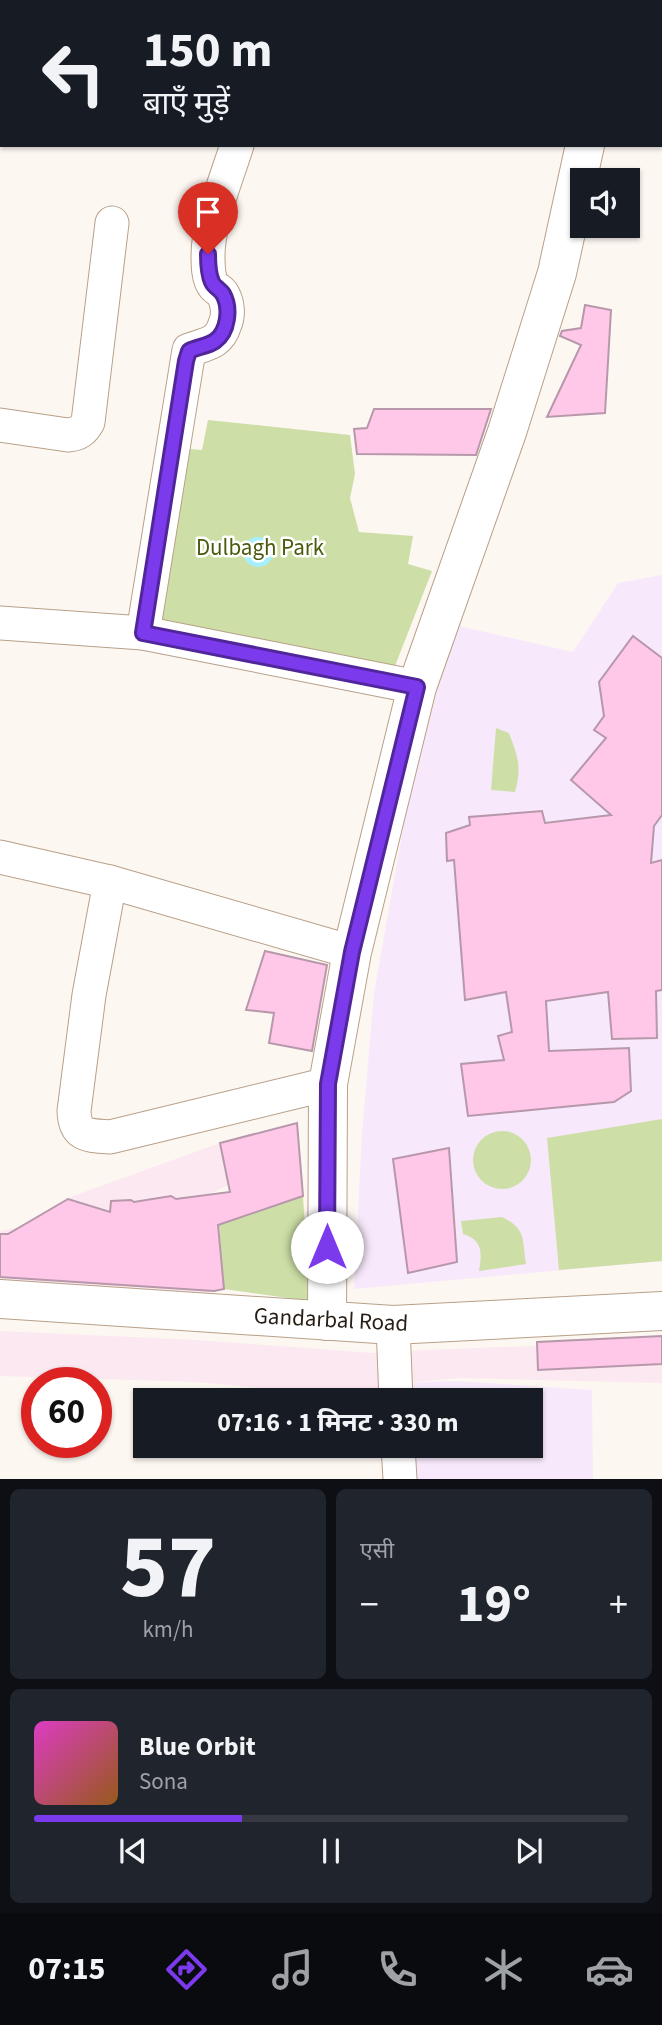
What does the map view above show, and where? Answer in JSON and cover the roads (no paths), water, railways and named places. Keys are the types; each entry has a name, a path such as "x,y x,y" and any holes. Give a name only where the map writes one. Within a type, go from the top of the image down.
{"main road":[{"path":"327,1321 328,1084 352,952 417,687 507,432 557,273 585,147"},
{"name":"Gandarbal Road","path":"0,1299 393,1325 662,1311"}],"street":[{"path":"143,633 186,361 189,351 212,344 221,336 226,322 228,308 222,293 213,285 208,254 210,237 236,147"},
{"path":"0,425 68,435 84,429 88,422 112,223"},
{"path":"0,623 143,633 417,687"},
{"path":"0,857 110,881 352,952"},
{"path":"110,881 89,995 74,1111 74,1125 81,1132 110,1137 328,1084"},
{"path":"393,1325 396,1388"},
{"path":"399,1458 400,1479"}],"water":[{"path":"258,537 269,541 273,552 269,563 258,567 247,563 243,552 247,541"}],"park label":[{"name":"Dulbagh Park","path":"260,547"}]}
